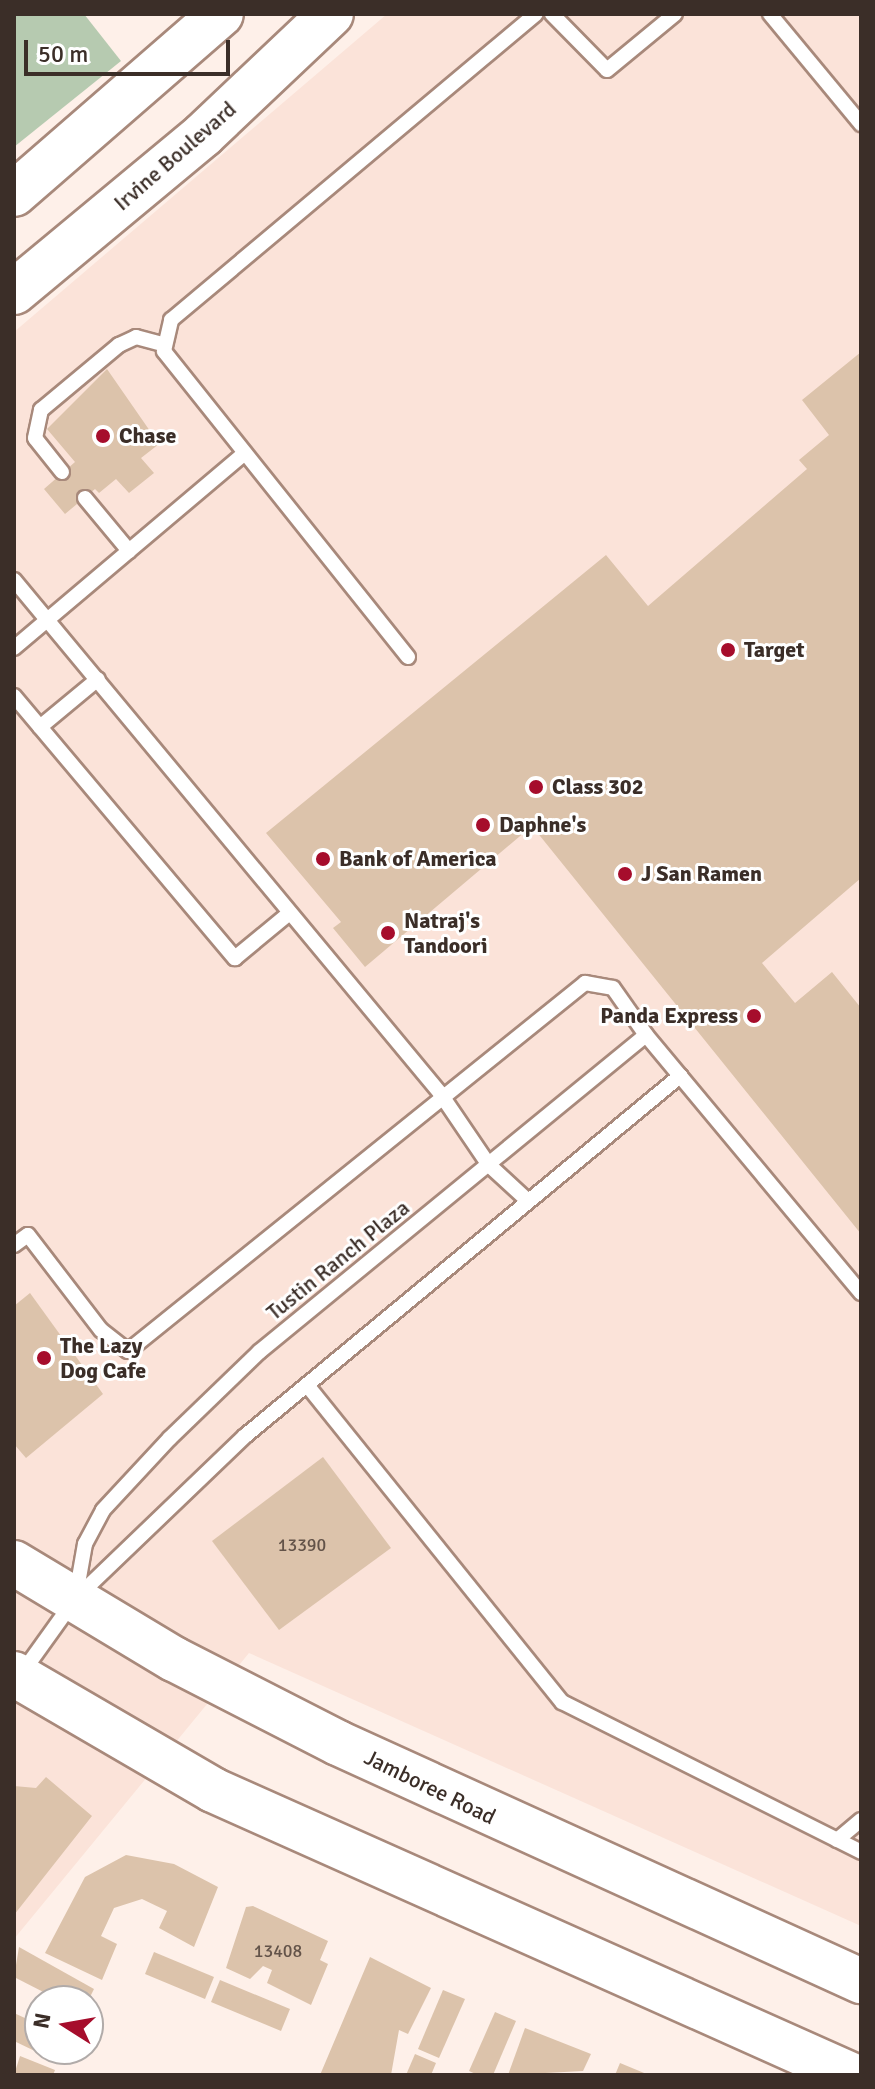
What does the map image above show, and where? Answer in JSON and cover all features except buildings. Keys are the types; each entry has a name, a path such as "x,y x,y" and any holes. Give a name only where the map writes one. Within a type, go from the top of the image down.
{"main road":[{"path":"14,194 221,14"},
{"name":"Irvine Boulevard","path":"14,292 203,135 331,14"},
{"name":"Jamboree Road","path":"14,1563 174,1659 415,1781 861,1981"},
{"path":"16,1678 213,1790 851,2075"}],"lane":[{"path":"165,345 171,320 536,14"},
{"path":"557,16 607,70 675,14"},
{"path":"770,14 861,124"},
{"path":"62,472 35,438 41,410 119,345 136,337 165,345 245,453 408,657"},
{"path":"14,648 245,453"},
{"path":"85,498 129,551"},
{"path":"14,580 98,679 287,915 440,1093 489,1165 526,1199"},
{"path":"40,727 98,679"},
{"path":"14,696 235,958 287,915"},
{"path":"14,1245 28,1235 101,1330 128,1351 440,1093 585,983 613,988 646,1035 861,1293"},
{"name":"Tustin Ranch Plaza","path":"75,1599 85,1544 103,1510 170,1438 259,1352 646,1035"},
{"name":"Tustin Ranch Plaza","path":"16,1678 75,1599 307,1385 526,1199 680,1076"},
{"path":"307,1385 562,1702 861,1852"},
{"path":"837,1840 861,1820"}],"shaded area":[{"path":"387,14 861,14 861,1926 249,1653 14,1939 14,332"}],"green space":[{"path":"14,14 84,14 121,61 14,147"}],"place":[{"name":"Chase","path":"103,436"},
{"name":"Target","path":"728,650"},
{"name":"Class 302","path":"536,787"},
{"name":"Daphne's","path":"483,825"},
{"name":"Bank of America","path":"323,859"},
{"name":"J San Ramen","path":"625,874"},
{"name":"Natraj's Tandoori","path":"388,933"},
{"name":"Panda Express","path":"754,1016"},
{"name":"The Lazy Dog Cafe","path":"44,1358"}]}
